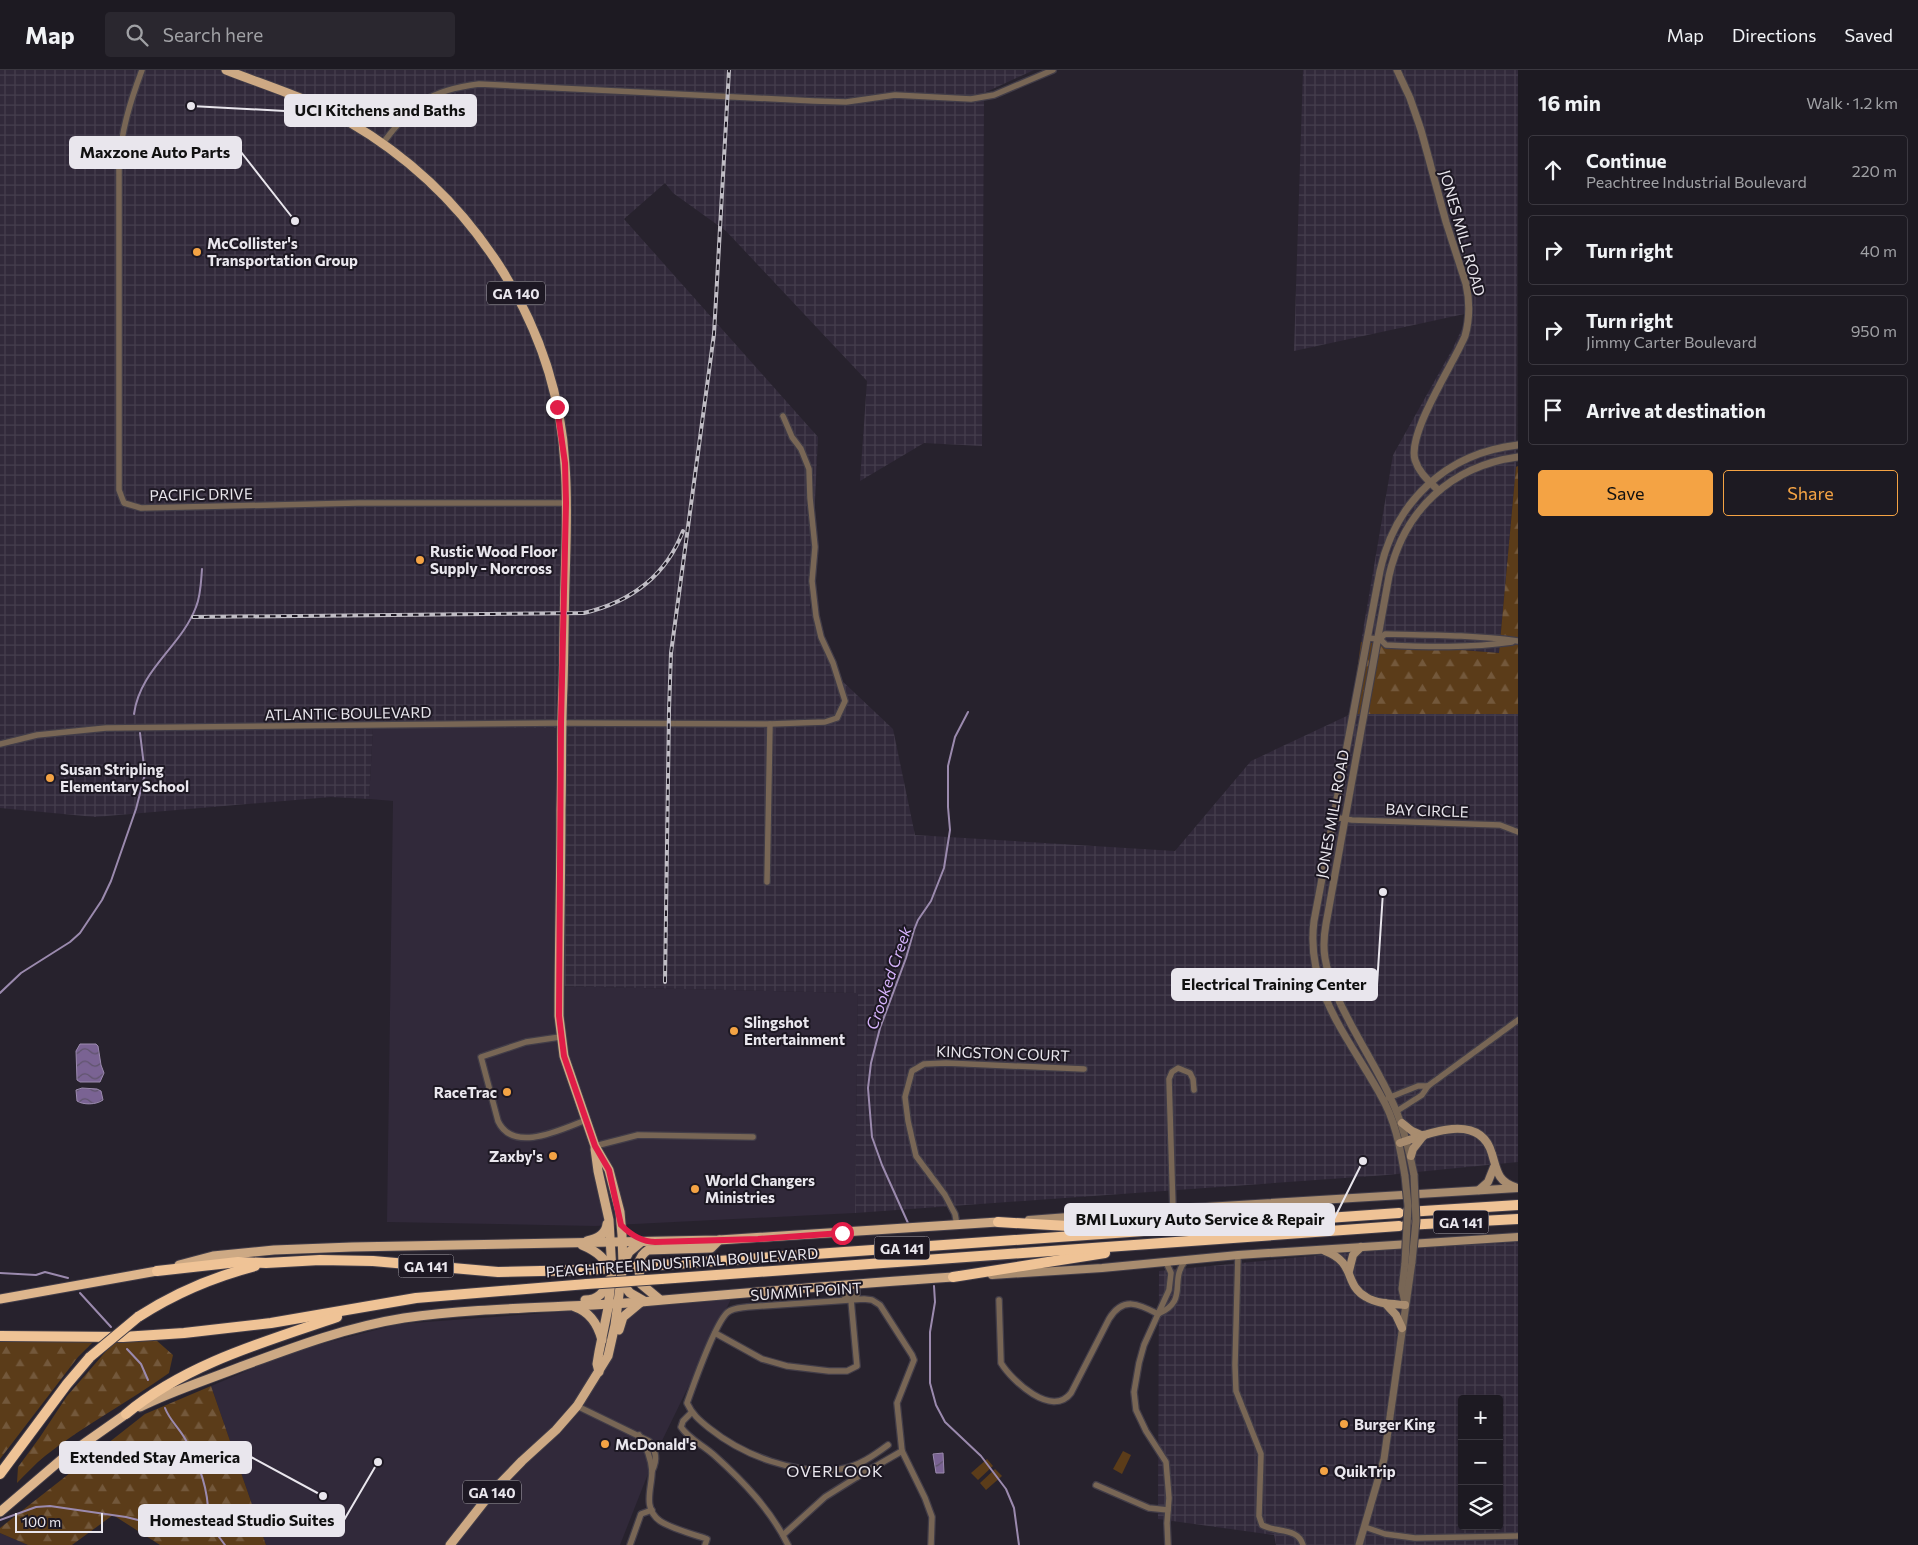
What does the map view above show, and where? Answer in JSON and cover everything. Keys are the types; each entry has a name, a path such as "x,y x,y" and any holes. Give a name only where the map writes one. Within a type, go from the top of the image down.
{"highway":[{"name":"PEACHTREE INDUSTRIAL BOULEVARD","path":"266,1263 336,1260 373,1261 498,1272 585,1270 1518,1205"},
{"name":"PEACHTREE INDUSTRIAL BOULEVARD","path":"0,1336 123,1337 184,1333 271,1323 416,1298 1402,1225 1518,1219"},
{"path":"998,1222 1144,1230"},
{"path":"953,1278 1171,1243"},
{"path":"0,1299 157,1271 238,1262 266,1263"},
{"name":"GA 141","path":"0,1474 90,1357 138,1316 179,1293 206,1281 266,1263"},
{"name":"GA 141","path":"0,1512 62,1459 150,1395 202,1367 287,1332 368,1306"}],"main road":[{"name":"GA 140","path":"226,70 309,102 347,121 382,143 445,196 490,250 518,298 536,336 551,379 561,425 565,463 566,503 561,723 560,1037 564,1056 595,1146 609,1170 621,1225 622,1240 615,1272"},
{"path":"1402,1123 1412,1131 1424,1136"},
{"path":"1404,1142 1456,1128 1473,1132 1488,1143 1497,1173 1502,1181 1517,1188"},
{"path":"1411,1156 1416,1145 1424,1136"},
{"name":"GA 140","path":"450,1545 491,1493 556,1430 577,1406 599,1372 609,1352 615,1305 615,1272 610,1243 608,1212 598,1171 595,1146"},
{"path":"1479,1191 1488,1182 1495,1165"},
{"path":"577,1244 594,1240 602,1235 607,1227 599,1187 598,1171"},
{"name":"PEACHTREE INDUSTRIAL BOULEVARD","path":"157,1271 213,1256 274,1250 577,1244 610,1243 622,1240 645,1242 719,1240 1517,1188"},
{"path":"497,1310 503,1305 593,1300 603,1293 629,1252 645,1242 621,1225"},
{"path":"126,1414 187,1387 318,1338 381,1322 420,1316 497,1310 615,1305 659,1299 843,1285 1518,1237"},
{"path":"659,1299 640,1284 639,1265 640,1257 643,1253 648,1250 711,1248 719,1240"},
{"path":"577,1244 603,1258 633,1295 643,1301"},
{"path":"1348,1271 1353,1256 1360,1247"},
{"path":"1321,1250 1339,1258 1348,1271 1354,1285 1368,1298 1405,1305"},
{"path":"615,1272 613,1292 615,1305"},
{"path":"599,1372 613,1356 623,1318 643,1301"},
{"path":"1383,1302 1393,1311 1402,1328"},
{"name":"GA 140","path":"599,1372 598,1364 602,1341 615,1305"},
{"path":"572,1306 582,1309 590,1316 597,1327 602,1341"}],"street":[{"name":"PACIFIC DRIVE","path":"142,70 128,106 123,126 119,166 119,490 124,503 141,508 358,503 566,503"},
{"path":"382,143 402,118 433,95 454,87 479,84 846,102 895,95 971,99 994,95 1053,70"},
{"name":"JONES MILL ROAD","path":"1397,70 1410,98 1421,130 1469,300 1469,321 1465,336 1421,423 1413,451 1415,462 1422,475 1438,490"},
{"name":"ATLANTIC BOULEVARD","path":"0,744 37,735 106,728 561,723 770,724 825,722 838,718 845,701 833,663 821,637 816,616 812,581 815,547 809,469 801,449 792,437 783,416"},
{"name":"JONES MILL ROAD","path":"1405,1173 1392,1128 1374,1085 1326,1001 1315,970 1312,943 1314,920 1380,572 1388,542 1408,505 1431,482 1467,458 1490,450 1518,445"},
{"name":"JONES MILL ROAD","path":"1404,1142 1387,1099 1338,997 1327,966 1324,941 1326,924 1390,571 1398,545 1411,521 1438,490 1472,469 1518,457"},
{"path":"1379,639 1385,634 1487,637 1518,641"},
{"path":"1368,638 1379,639 1386,645 1425,647 1488,646 1518,641"},
{"path":"767,882 770,724"},
{"name":"BAY CIRCLE","path":"1333,817 1500,825 1518,832"},
{"path":"1326,1001 1333,1002 1338,997"},
{"path":"1397,1111 1422,1095 1428,1086 1518,1020"},
{"path":"560,1037 526,1042 481,1057 498,1121 510,1135 524,1138 538,1136 586,1120"},
{"name":"KINGSTON COURT","path":"957,1225 955,1214 946,1195 916,1156 909,1128 905,1097 912,1071 924,1064 946,1063 1084,1069"},
{"path":"1173,1209 1169,1080 1172,1072 1178,1068 1190,1073 1193,1079 1194,1090"},
{"name":"JONES MILL ROAD","path":"1374,1085 1397,1111 1402,1123 1404,1142"},
{"path":"1387,1099 1418,1086 1428,1086"},
{"path":"595,1146 638,1135 753,1137"},
{"path":"1359,1545 1384,1459 1405,1305 1409,1290 1408,1214 1404,1142"},
{"path":"1404,1142 1411,1156 1416,1221 1409,1262"},
{"path":"1238,1256 1236,1391 1261,1454 1259,1516 1262,1525 1269,1529 1293,1532 1300,1537 1303,1545"},
{"path":"1158,1314 1169,1309 1173,1303 1177,1291 1178,1271 1186,1260"},
{"path":"1166,1262 1171,1273 1171,1284 1168,1296 1141,1354 1134,1392 1136,1410 1146,1431 1166,1462 1169,1498 1168,1545"},
{"path":"851,1300 857,1294 857,1284"},
{"path":"843,1285 845,1297 851,1300"},
{"name":"SUMMIT POINT","path":"783,1535 767,1509 732,1470 681,1427 683,1420 691,1413 687,1403 715,1333 724,1316 734,1309 864,1299 872,1300 880,1305 912,1355 913,1365 897,1403 902,1451"},
{"path":"715,1333 762,1359 810,1369 847,1371 857,1366 851,1300"},
{"path":"999,1300 1001,1363 1031,1394 1059,1401 1065,1399 1070,1393 1115,1310 1130,1304 1143,1306 1158,1314"},
{"path":"577,1406 650,1441 656,1451 656,1462 652,1471 648,1498 652,1510 660,1521 707,1540 705,1545"},
{"path":"691,1413 722,1438 745,1451 791,1466 820,1471 861,1463 888,1445"},
{"path":"788,1545 783,1535 825,1497 902,1451 932,1517 931,1545"},
{"path":"857,1477 861,1463"},
{"path":"1096,1485 1149,1508 1168,1510"},
{"path":"630,1545 641,1514 652,1510"},
{"path":"1364,1527 1385,1534 1416,1538 1518,1536"},
{"path":"1479,1538 1479,1545"}],"shaded area":[{"path":"0,70 1034,70 984,93 982,446 924,443 860,481 867,381 726,231 673,193 665,183 624,219 818,437 810,607 839,678 893,729 915,835 1175,851 1251,761 1351,714 1518,714 1518,1162 1387,1175 855,1213 858,993 555,986 568,728 373,727 369,799 331,797 95,817 0,808"},
{"path":"1303,70 1518,70 1516,467 1499,653 1361,642 1393,455 1453,348 1469,313 1294,351"},
{"path":"373,727 568,728 555,986 858,993 855,1213 595,1226 387,1222 393,801 369,799"},
{"path":"1518,1240 1518,1545 1276,1545 1274,1535 1158,1519 1159,1271 1383,1249"},
{"path":"733,1295 657,1451 620,1545 266,1545 211,1386 294,1351 399,1324 626,1307"},
{"path":"0,1533 28,1545 0,1545"}],"green space":[{"path":"1518,466 1518,714 1351,714 1361,642 1499,653 1516,467"},
{"path":"156,1340 173,1355 169,1373 60,1445 41,1459 17,1483 18,1467 67,1396 114,1342"},
{"path":"0,1342 93,1342 78,1357 0,1459"},
{"path":"211,1386 266,1545 160,1545 113,1515 72,1545 28,1545 0,1533 0,1528 145,1414"},
{"path":"1123,1451 1131,1455 1122,1474 1113,1469"},
{"path":"987,1459 993,1466 978,1480 971,1473"},
{"path":"995,1469 1002,1476 986,1490 980,1483"}],"water":[{"path":"80,1044 96,1044 98,1046 104,1073 100,1082 80,1082 77,1080 76,1051"},
{"path":"82,1088 101,1091 103,1100 90,1104 77,1101 76,1090"},
{"path":"943,1453 944,1473 936,1473 933,1454"}],"waterway":[{"path":"134,714 144,684 181,634 196,607 200,593 202,569"},
{"name":"Crooked Creek","path":"908,1223 882,1165 872,1137 868,1088 871,1063 880,1028 906,958 914,930 918,920 931,901 944,868 950,830 948,766 955,737 968,712"},
{"path":"0,993 21,973 70,942 80,933 102,900 111,881 136,809 145,774 140,733"},
{"path":"0,1273 36,1275 45,1272 68,1278"},
{"name":"Crooked Creek","path":"934,1286 935,1302 930,1332 930,1383 936,1405 945,1422 981,1456 1006,1489 1014,1508 1019,1545"},
{"path":"80,1293 111,1327"},
{"path":"127,1349 141,1364 148,1380"},
{"path":"165,1408 184,1437 199,1467 207,1500 208,1522 225,1545"},
{"path":"0,1520 36,1507 50,1506 126,1517 174,1529 216,1534"}],"railway":[{"path":"665,982 671,653 714,334 729,70"},
{"path":"193,617 584,613 616,602 644,585 667,561 683,531"}],"place":[{"name":"UCI Kitchens and Baths","path":"191,106"},
{"name":"Maxzone Auto Parts","path":"295,221"},
{"name":"McCollister's Transportation Group","path":"197,252"},
{"name":"Rustic Wood Floor Supply - Norcross","path":"420,560"},
{"name":"Susan Stripling Elementary School","path":"50,778"},
{"name":"Electrical Training Center","path":"1383,892"},
{"name":"Slingshot Entertainment","path":"734,1031"},
{"name":"RaceTrac","path":"507,1092"},
{"name":"Zaxby's","path":"553,1156"},
{"name":"BMI Luxury Auto Service & Repair","path":"1363,1161"},
{"name":"World Changers Ministries","path":"695,1189"},
{"name":"Burger King","path":"1344,1424"},
{"name":"McDonald's","path":"605,1444"},
{"name":"Homestead Studio Suites","path":"378,1462"},
{"name":"QuikTrip","path":"1324,1471"},
{"name":"Extended Stay America","path":"323,1496"}],"district":[{"name":"OVERLOOK","path":"835,1470"}],"route":[{"path":"557,407 565,463 566,503 559,890 560,1037 577,1097 595,1146 609,1170 616,1193 621,1225 627,1231 648,1242 758,1239 842,1233"}]}
